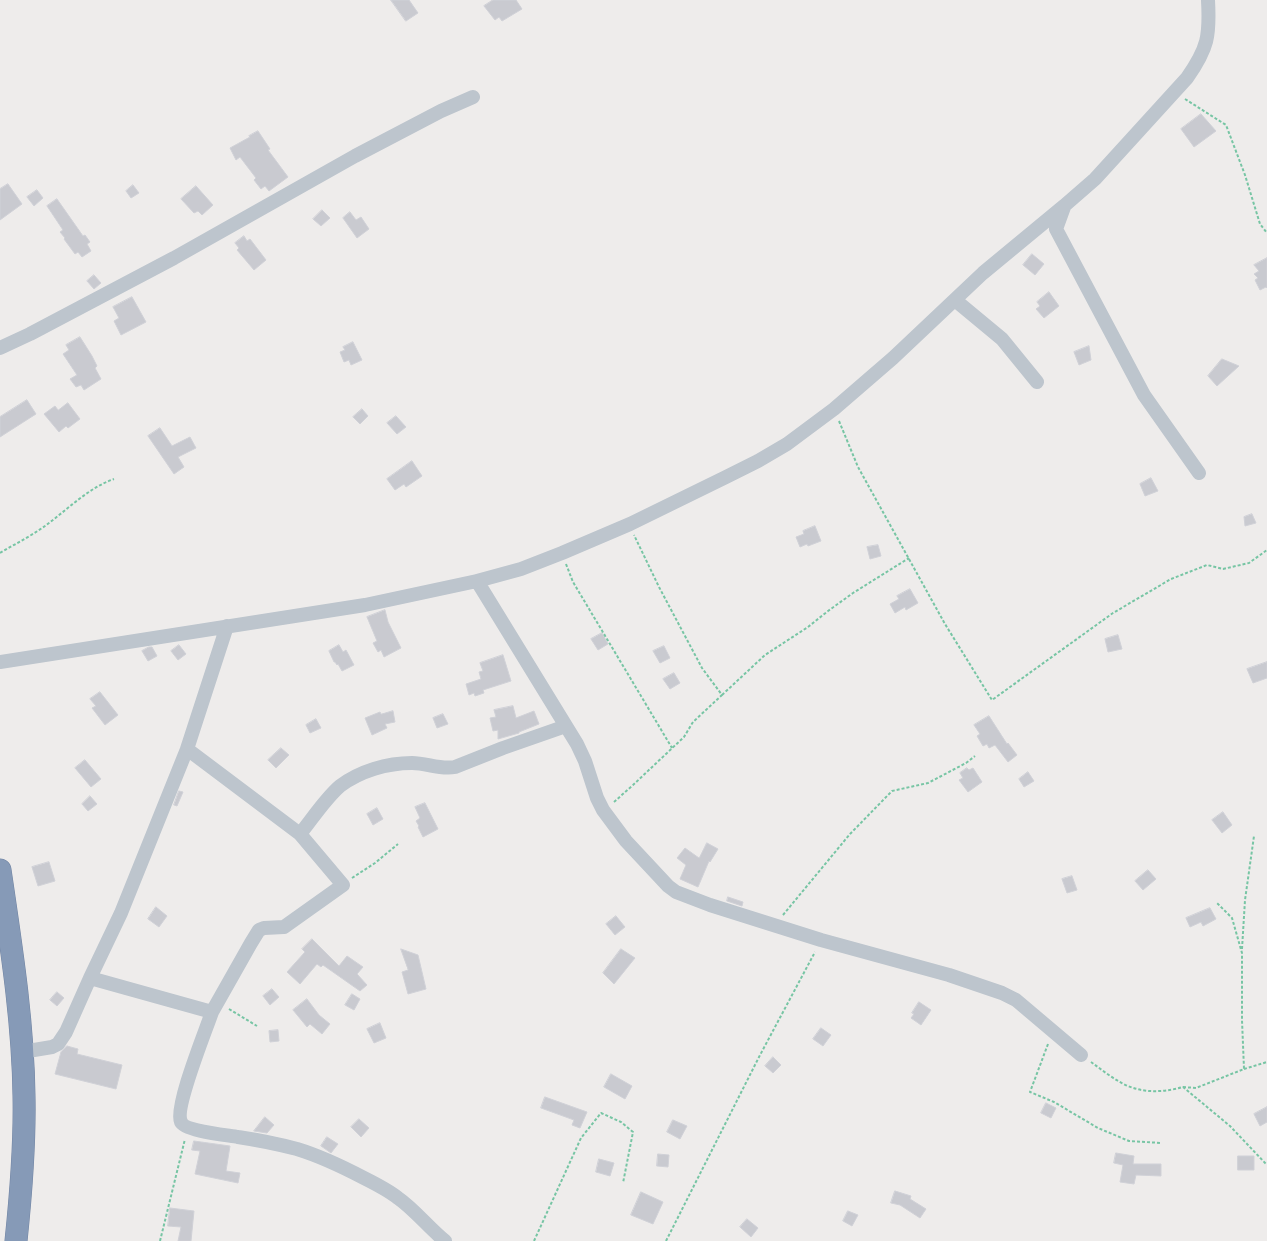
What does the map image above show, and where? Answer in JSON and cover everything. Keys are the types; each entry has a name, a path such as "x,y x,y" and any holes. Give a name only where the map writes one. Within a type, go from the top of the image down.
{"highway":[{"path":"0,870 17,983 24,1097 21,1188 16,1241"}],"street":[{"path":"0,662 227,626 299,617 365,605 477,581 521,569 630,524 758,461 787,444 834,409 893,358 984,273 1095,179 1192,71 1204,50 1208,34 1208,0"},
{"path":"0,348 30,334 174,258 374,146 441,111 474,97"},
{"path":"1064,206 1056,229 1144,395 1199,472"},
{"path":"955,300 1002,340 1037,382"},
{"path":"477,581 566,726 585,761 597,798 603,810 626,841 668,886 687,897 774,926 949,975 1002,993 1016,1000 1081,1055"},
{"path":"22,1052 44,1049 58,1044 66,1032 121,913 187,749 227,626"},
{"path":"300,834 340,786 365,772 394,764 413,763 447,769 455,768 503,748 566,726"},
{"path":"187,749 300,834 343,885 284,927 264,928 259,930 215,1007 180,1108 179,1118 182,1124 188,1128 252,1139 298,1150 344,1168 399,1198 445,1241"},
{"path":"90,978 215,1007"}],"path":[{"path":"1174,92 1226,125 1245,175 1260,224 1267,233"},
{"path":"834,409 858,466 945,624 992,700 1113,613 1171,579 1207,565 1223,569 1249,563 1267,550"},
{"path":"0,553 45,526 66,508 114,478"},
{"path":"630,524 634,530 634,536 659,587 691,648 702,668 722,695"},
{"path":"562,553 573,582 672,748"},
{"path":"603,810 633,785 684,737 693,722 765,655 808,627 853,593 909,558"},
{"path":"774,926 850,834 892,791 928,783 966,764 975,756"},
{"path":"1244,1069 1242,953 1245,900 1254,836"},
{"path":"343,885 375,863 398,844"},
{"path":"1217,903 1232,918 1242,953"},
{"path":"666,1241 820,940"},
{"path":"215,1007 257,1026"},
{"path":"1053,1032 1030,1092 1054,1102 1098,1128 1128,1141 1161,1143"},
{"path":"1081,1055 1115,1080 1136,1089 1166,1091 1183,1088 1196,1088 1244,1069 1267,1062"},
{"path":"1183,1088 1230,1126 1267,1165"},
{"path":"534,1241 582,1138 601,1113 621,1122 633,1132 623,1182"},
{"path":"160,1241 188,1128"}],"building":[{"path":"391,0 409,0 418,13 406,21"},
{"path":"493,0 516,0 522,9 502,21 499,17 495,20 484,6"},
{"path":"1201,114 1216,131 1194,147 1181,129"},
{"path":"258,131 270,149 268,150 288,177 269,191 265,186 261,189 254,180 256,178 240,157 236,160 230,148"},
{"path":"8,184 22,204 0,220 0,189"},
{"path":"133,185 139,193 131,198 126,191"},
{"path":"196,186 213,205 202,215 198,211 194,213 181,199"},
{"path":"37,190 43,198 34,206 27,197"},
{"path":"57,199 83,236 85,235 90,242 87,244 91,251 82,257 78,252 75,254 64,239 65,238 60,232 63,230 47,206"},
{"path":"322,210 330,218 321,226 313,219"},
{"path":"350,212 356,220 361,217 369,229 357,238 343,218"},
{"path":"244,236 247,241 250,239 266,260 254,270 237,250 239,248 235,243"},
{"path":"1032,254 1044,264 1035,275 1023,265"},
{"path":"1267,258 1267,288 1266,287 1260,290 1255,280 1258,278 1254,274 1259,271 1254,265"},
{"path":"94,275 101,283 94,289 87,281"},
{"path":"1049,292 1059,306 1044,318 1036,309 1040,306 1037,302"},
{"path":"132,297 146,322 121,335 114,321 119,318 113,307"},
{"path":"80,337 97,366 95,368 101,379 84,390 81,385 76,387 70,379 77,375 63,354 69,350 66,345"},
{"path":"353,342 362,360 351,365 349,360 344,362 340,352 345,350 343,347"},
{"path":"1089,346 1091,360 1079,365 1074,352"},
{"path":"1222,359 1239,366 1217,386 1208,376"},
{"path":"27,400 36,414 0,437 0,417"},
{"path":"68,403 80,419 68,428 66,426 59,432 44,414 55,406 58,410"},
{"path":"362,409 368,416 360,424 353,417"},
{"path":"396,416 406,427 397,434 387,423"},
{"path":"160,428 172,446 190,437 196,448 178,457 184,467 174,474 148,436"},
{"path":"412,461 422,476 406,487 404,484 395,490 387,479"},
{"path":"1151,478 1158,491 1145,496 1140,484"},
{"path":"1252,514 1256,523 1245,526 1244,517"},
{"path":"815,526 821,541 808,546 807,544 800,547 796,537 804,534 803,531"},
{"path":"878,545 881,556 870,559 867,547"},
{"path":"910,589 918,603 906,610 905,607 895,613 890,604 899,599 897,596"},
{"path":"385,610 388,622 401,648 384,657 381,650 378,652 373,643 377,641 367,617"},
{"path":"602,633 608,644 598,650 591,639"},
{"path":"1118,635 1122,649 1108,652 1105,639"},
{"path":"179,645 186,654 178,660 171,651"},
{"path":"339,645 343,652 346,650 354,665 342,671 338,664 337,665 334,662 329,651"},
{"path":"664,646 670,658 660,663 653,651"},
{"path":"152,647 157,656 148,661 142,651"},
{"path":"503,655 511,681 483,690 484,693 475,696 474,693 469,695 466,684 481,679 479,672 483,671 480,663"},
{"path":"1267,662 1267,678 1253,683 1247,669"},
{"path":"674,673 680,683 670,689 663,679"},
{"path":"100,692 118,715 105,725 92,708 96,706 90,699"},
{"path":"513,706 516,718 534,711 539,724 519,733 498,739 498,730 493,731 490,718 496,717 494,710"},
{"path":"393,711 395,722 385,724 387,728 372,735 365,718 380,712 381,714"},
{"path":"443,714 448,724 437,728 433,718"},
{"path":"989,716 1007,744 1008,743 1017,755 1008,762 995,745 989,748 987,744 983,746 977,736 980,734 974,725"},
{"path":"316,719 321,728 310,733 306,725"},
{"path":"281,748 289,755 276,768 268,760"},
{"path":"85,760 101,779 91,787 75,768"},
{"path":"967,768 969,770 973,768 982,782 968,792 959,780 963,778 960,773"},
{"path":"1028,772 1034,781 1024,787 1019,779"},
{"path":"179,791 183,792 177,806 174,805"},
{"path":"90,796 97,804 88,811 82,804"},
{"path":"425,803 438,829 423,837 416,821 420,818 415,807"},
{"path":"377,808 383,819 373,825 367,814"},
{"path":"1223,812 1232,825 1222,833 1212,820"},
{"path":"707,843 718,849 710,862 709,861 698,887 680,879 686,865 677,858 685,848 699,858"},
{"path":"49,862 55,881 38,886 32,867"},
{"path":"1148,870 1156,879 1143,890 1135,881"},
{"path":"1072,876 1077,890 1067,893 1062,879"},
{"path":"728,897 743,902 742,906 727,901"},
{"path":"156,907 167,916 159,927 148,919"},
{"path":"1210,908 1216,919 1203,926 1201,922 1190,927 1186,918"},
{"path":"616,916 625,927 615,935 606,924"},
{"path":"312,939 339,966 347,956 363,967 357,974 367,985 360,991 323,965 321,967 317,964 300,984 287,972 305,952 302,949"},
{"path":"401,949 418,955 426,989 408,994 402,972 408,970"},
{"path":"621,949 635,958 614,984 603,973"},
{"path":"272,989 279,997 270,1005 263,996"},
{"path":"57,992 64,998 57,1006 50,1000"},
{"path":"352,994 360,999 354,1010 345,1005"},
{"path":"307,999 319,1015 330,1024 322,1034 310,1024 307,1027 293,1010"},
{"path":"919,1002 931,1010 921,1025 911,1018 914,1014 912,1013"},
{"path":"380,1023 386,1038 374,1043 367,1029"},
{"path":"821,1028 831,1035 823,1046 813,1039"},
{"path":"278,1030 279,1041 270,1042 269,1031"},
{"path":"67,1046 78,1049 77,1054 122,1065 116,1089 55,1074 61,1052"},
{"path":"773,1057 781,1065 773,1073 765,1066"},
{"path":"611,1074 632,1086 625,1099 604,1087"},
{"path":"545,1097 587,1112 580,1128 572,1125 574,1120 541,1108"},
{"path":"1046,1103 1056,1108 1051,1118 1041,1113"},
{"path":"1267,1107 1267,1122 1260,1126 1254,1114"},
{"path":"265,1117 274,1125 267,1133 254,1131"},
{"path":"359,1119 369,1128 361,1137 351,1127"},
{"path":"673,1120 687,1126 680,1139 667,1132"},
{"path":"327,1137 338,1144 331,1153 321,1146"},
{"path":"194,1141 230,1146 226,1171 240,1173 238,1183 195,1174 200,1151 192,1150"},
{"path":"1116,1153 1134,1156 1133,1164 1161,1164 1161,1176 1136,1175 1134,1184 1120,1182 1123,1165 1114,1163"},
{"path":"658,1154 669,1155 668,1167 657,1166"},
{"path":"1238,1156 1254,1156 1254,1170 1238,1170"},
{"path":"599,1159 614,1163 610,1176 596,1172"},
{"path":"895,1191 911,1196 910,1199 926,1209 920,1218 900,1205 891,1203"},
{"path":"641,1192 663,1202 653,1224 631,1215"},
{"path":"170,1208 194,1211 191,1241 178,1241 181,1227 168,1226"},
{"path":"848,1211 858,1215 852,1226 843,1221"},
{"path":"747,1219 758,1228 751,1237 740,1227"}]}
